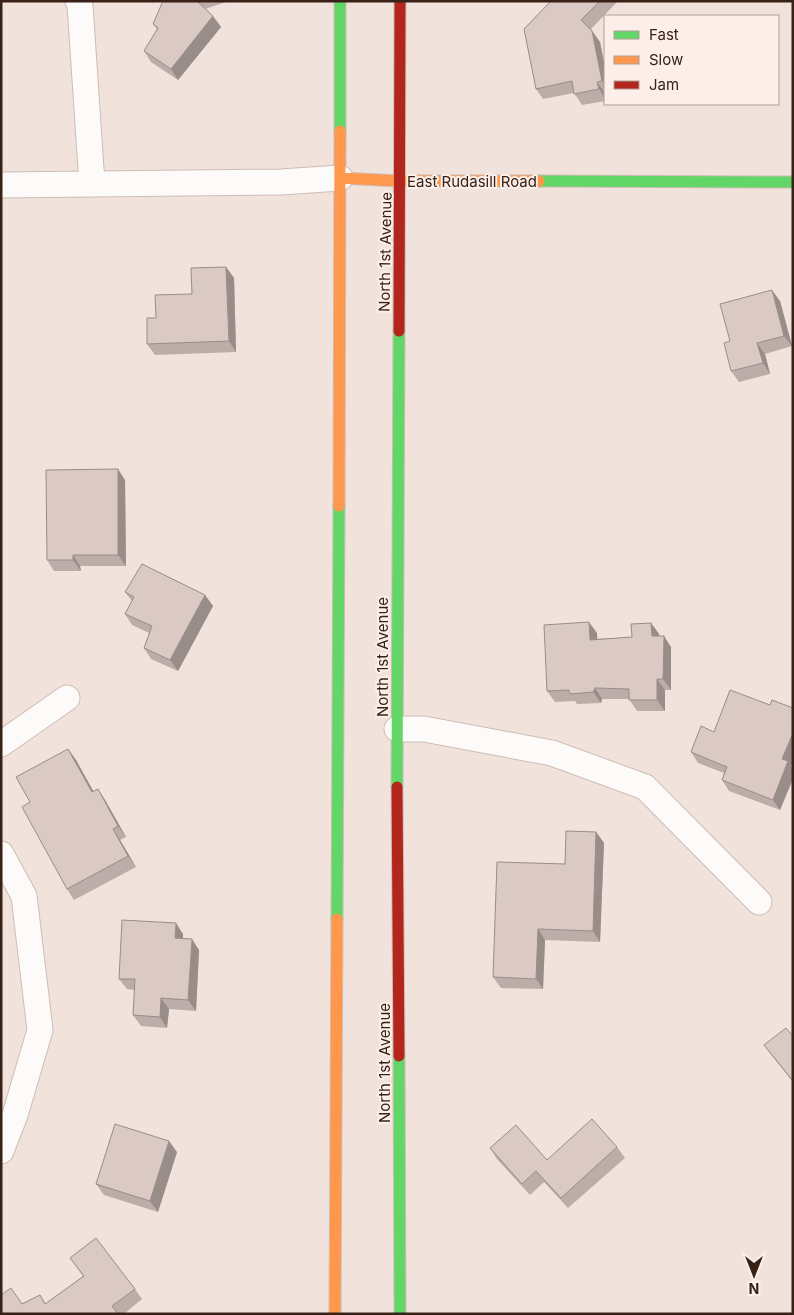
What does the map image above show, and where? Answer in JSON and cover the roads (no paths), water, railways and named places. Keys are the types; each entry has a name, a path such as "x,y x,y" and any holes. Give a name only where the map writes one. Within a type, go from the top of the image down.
{"main road":[{"path":"335,1314 340,1"},
{"name":"North 1st Avenue","path":"400,1 397,730 400,1314"},
{"name":"East Rudasill Road","path":"340,178 400,181 793,182"}],"street":[{"path":"78,1 80,5 92,184"},
{"name":"East Rudasill Road","path":"1,184 281,182 340,178"},
{"path":"1,744 67,698"},
{"path":"397,730 424,729 552,753 645,788 759,902"},
{"path":"1,854 24,896 40,1030 15,1115 1,1151"}]}
